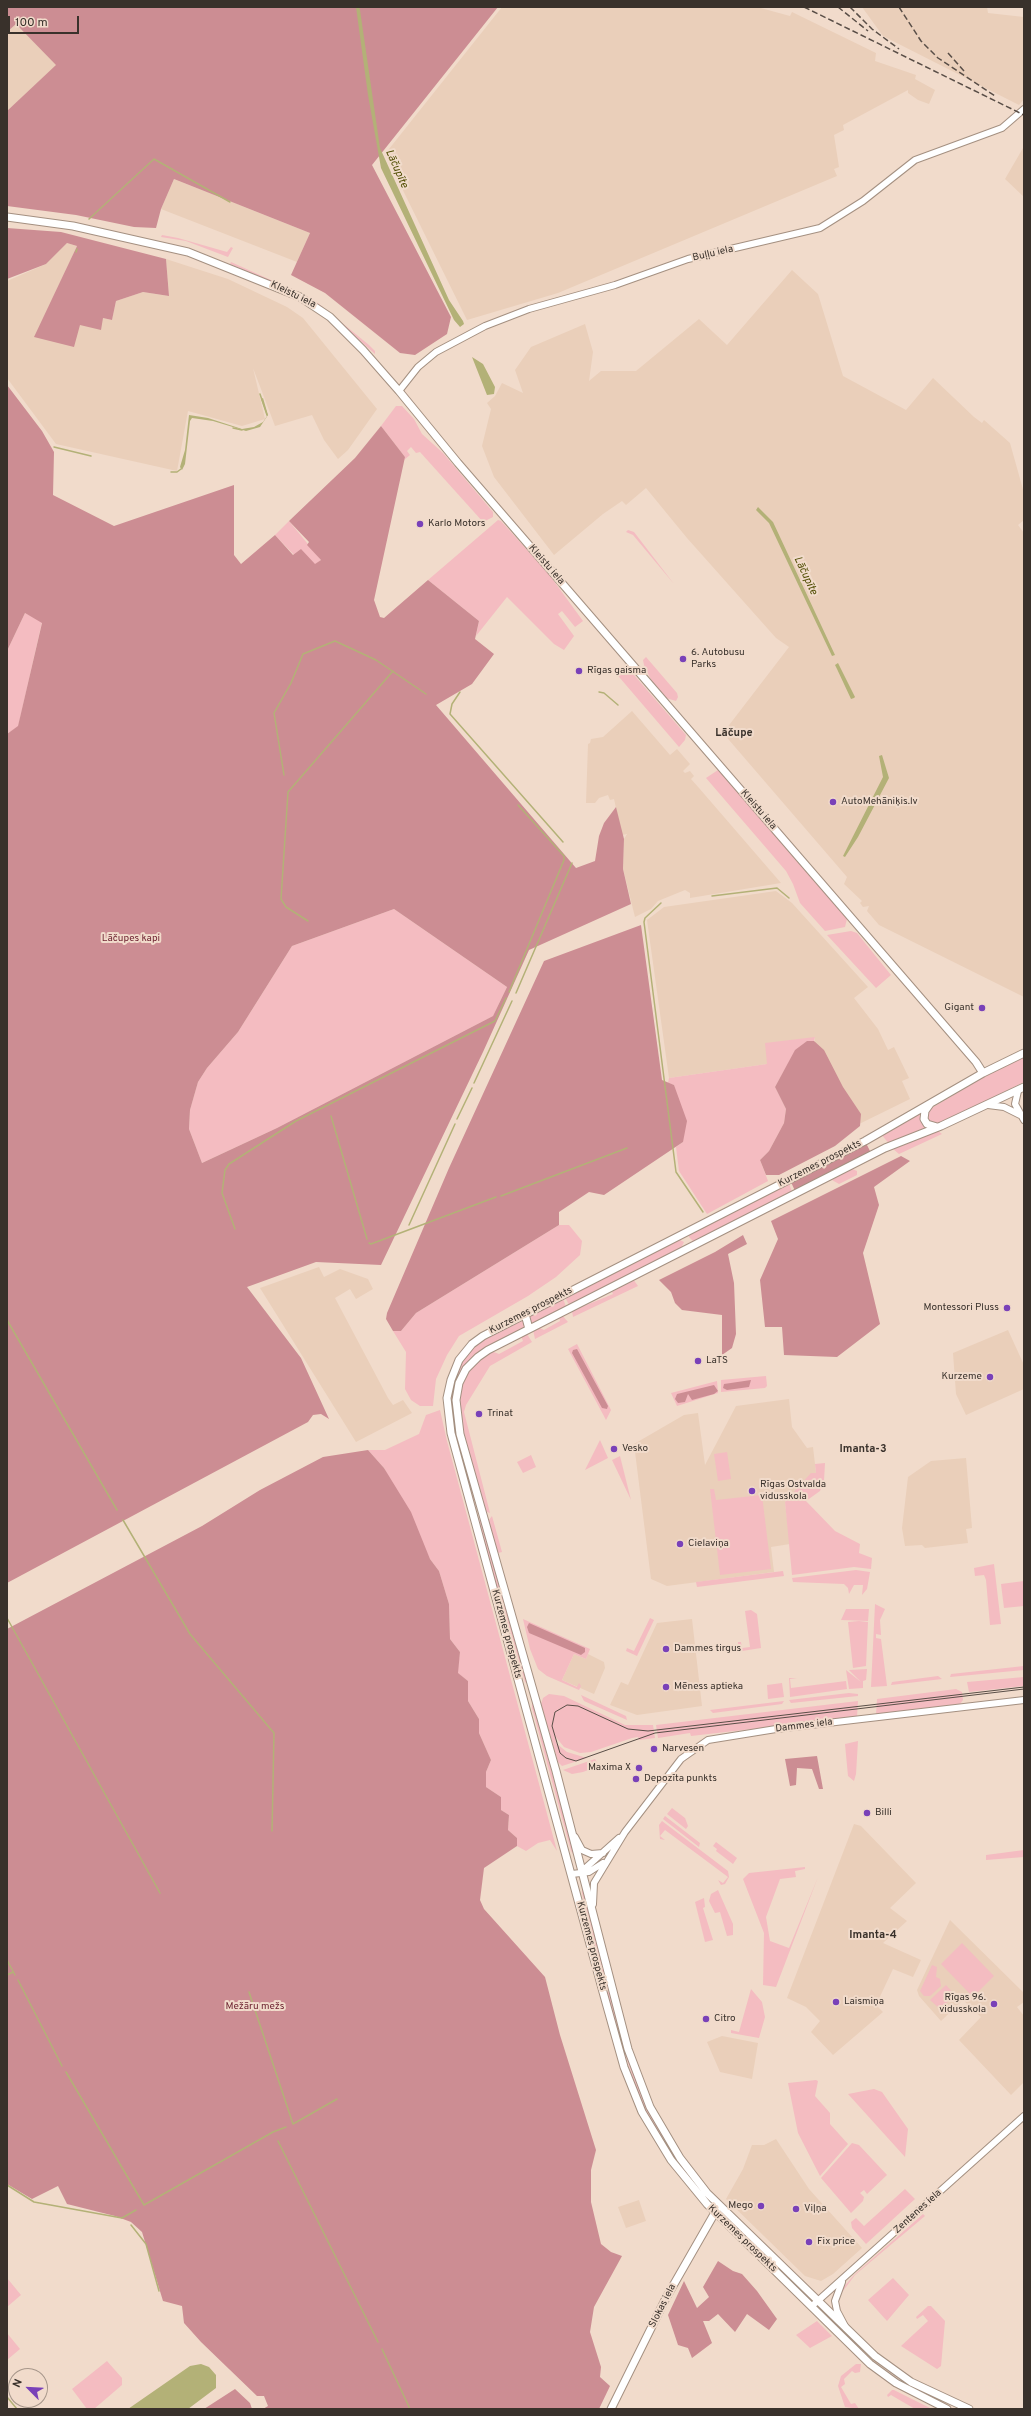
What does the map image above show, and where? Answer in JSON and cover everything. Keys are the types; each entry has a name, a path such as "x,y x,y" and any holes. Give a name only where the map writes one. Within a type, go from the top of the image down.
{"main road":[{"name":"Kleistu iela","path":"7,217 73,226 188,252 300,297 320,309 347,333 399,391 465,471 976,1062 983,1073"},
{"name":"Kurzemes prospekts","path":"948,2409 916,2395 887,2377 699,2197 671,2160 638,2101 620,2052 448,1420 447,1398 451,1380 459,1360 472,1344 525,1314 865,1141 983,1073 1024,1053"},
{"name":"Kurzemes prospekts","path":"969,2409 911,2382 875,2356 846,2328 719,2205 680,2158 645,2096 628,2049 596,1921 581,1872 571,1830 457,1420 458,1389 466,1369 478,1356 690,1246 885,1148 937,1128 1021,1089"},
{"path":"931,1103 926,1108 924,1119 927,1124 937,1128"},
{"path":"684,1233 690,1246"},
{"path":"525,1314 529,1329"},
{"path":"475,1518 483,1516"},
{"name":"Slokas iela","path":"611,2409 666,2298 719,2205"}],"street":[{"name":"Buļļu iela","path":"399,391 418,367 436,352 485,326 529,309 615,285 688,259 820,228 863,201 916,160 1002,128 1024,109"},
{"path":"1021,1089 1016,1104 1022,1118"},
{"path":"988,1105 1004,1107 1022,1118"},
{"name":"Dammes iela","path":"596,1921 592,1888 608,1859 625,1832 681,1758 697,1746 715,1738 1024,1700"},
{"path":"571,1830 582,1850 591,1854 603,1853"},
{"name":"Dammes iela","path":"581,1872 625,1832"},
{"name":"Dammes iela","path":"572,1874 588,1872 599,1867 608,1859"},
{"name":"Zentenes iela","path":"812,2306 1024,2116"},
{"path":"845,2277 835,2301 837,2312 846,2328"}],"shaded area":[{"name":"Lāčupīte","path":"356,7 359,7 360,10 380,148 449,300 463,321 464,324 460,327 454,320 381,168 368,95"},
{"path":"502,7 757,7 790,16 792,12 876,53 875,61 916,75 915,79 935,90 929,104 918,100 908,93 908,90 843,125 844,130 834,135 839,167 834,169 837,176 558,293 467,320 385,154"},
{"path":"862,7 987,7 988,13 1024,17 1024,99 1019,105 883,36"},
{"path":"16,24 57,65 7,111 7,32"},
{"path":"1023,148 1024,149 1024,197 1005,179"},
{"path":"174,179 310,233 297,262 161,209"},
{"path":"162,235 178,238 227,252 231,247 233,248 228,257 186,241 161,237"},
{"path":"67,243 77,246 35,337 103,318 112,320 116,301 143,292 169,296 166,259 228,279 287,307 303,318 377,409 348,450 338,459 324,440 312,415 275,426 253,368 265,419 242,426 188,411 177,471 56,444 7,378 7,281 46,264"},
{"path":"231,262 313,299 369,345 375,351 375,354 326,311 297,293 230,264"},
{"path":"792,270 818,294 843,376 906,410 933,378 974,417 982,423 984,420 1010,443 1024,493 1024,520 1018,525 1024,533 1024,997 879,925 867,911 869,906 863,907 860,903 862,901 844,884 847,877 723,733 789,647 776,638 687,538 646,488 626,505 622,501 603,514 554,555 494,477 482,446 491,409 487,403 495,396 502,383 523,393 515,370 531,347 585,324 593,352 589,381 601,371 636,371 699,319 727,345"},
{"path":"472,357 483,364 495,387 494,394 487,395"},
{"path":"263,398 268,415 260,427 246,431 213,421 192,418 190,421 185,464 182,470 180,467 185,450 189,415 208,418 242,429 254,427 263,422 267,416 261,399"},
{"path":"396,406 402,406 414,419 422,434 443,453 493,512 493,517 483,522 420,452 416,453 411,447 407,451 410,455 404,460 405,457 381,426"},
{"name":"Lāčupīte","path":"758,507 773,522 835,655 832,656 769,523 756,510"},
{"path":"498,520 501,521 548,573 583,621 575,627 562,611 558,614 574,636 564,650 554,644 507,597 476,636 479,621 428,580"},
{"path":"289,521 321,560 315,565 294,555 275,535"},
{"path":"628,530 634,532 674,584 633,535 626,532"},
{"path":"25,613 42,622 18,727 7,734 7,651"},
{"path":"646,657 677,693 678,697 676,701 666,698 652,682 644,665 643,660"},
{"path":"838,663 855,697 854,698 851,699 835,665"},
{"path":"628,668 686,735 685,740 679,747 614,671"},
{"path":"632,711 670,755 677,749 690,764 683,771 685,773 690,771 694,776 691,779 781,883 690,898 690,893 685,890 658,901 651,909 635,917 623,869 624,839 627,834 622,835 614,799 610,800 608,795 599,798 595,803 586,803 588,744 590,743 591,739 603,737"},
{"path":"882,755 889,778 858,837 845,857 843,856 883,777 879,756"},
{"path":"718,770 722,772 847,919 845,927 825,931 800,903 793,884 786,871 706,778"},
{"path":"776,891 792,903 868,987 854,998 878,1029 888,1050 894,1047 909,1078 902,1081 910,1099 853,1127 814,1048 815,1037 767,1064 669,1078 647,920 664,907"},
{"path":"394,909 507,987 493,1016 277,1128 202,1163 189,1129 190,1110 198,1082 207,1068 238,1032 292,946"},
{"path":"851,931 857,933 891,975 876,988 827,935"},
{"path":"815,1037 814,1041 807,1041 795,1051 775,1087 786,1109 784,1123 769,1151 760,1160 768,1181 707,1214 679,1171 676,1147 683,1142 674,1085 668,1083 669,1078 767,1064 765,1043"},
{"path":"1024,1057 1024,1082 936,1124 930,1122 926,1116 930,1109 982,1078"},
{"path":"921,1112 922,1122 929,1129 890,1145 881,1134"},
{"path":"938,1131 942,1134 899,1154 893,1149"},
{"path":"850,1168 857,1171 857,1175 839,1184 832,1180"},
{"path":"789,1183 792,1192 694,1242 689,1237 689,1234"},
{"path":"559,1225 569,1225 582,1241 580,1255 556,1277 528,1296 459,1336 447,1355 436,1379 433,1406 420,1406 411,1400 405,1389 406,1352 393,1331 401,1331 416,1313"},
{"path":"678,1239 684,1242 681,1248 569,1305 565,1297"},
{"path":"319,1267 324,1277 340,1269 368,1279 373,1289 356,1299 350,1289 335,1298 388,1398 393,1405 403,1400 412,1413 356,1442 260,1288"},
{"path":"633,1279 638,1286 573,1317 572,1311 613,1294 612,1292"},
{"path":"563,1298 566,1307 531,1324 530,1315"},
{"path":"562,1315 568,1322 535,1339 533,1330 538,1327 544,1330 560,1321 559,1316"},
{"path":"522,1319 527,1327 489,1346 468,1362 463,1369 454,1392 455,1422 478,1515 455,1434 450,1401 452,1387 462,1359 478,1343"},
{"name":"Kurzeme","path":"1008,1330 1024,1365 1024,1389 966,1415 956,1394 953,1353"},
{"path":"527,1334 532,1342 490,1366 466,1405 464,1412 490,1513 484,1511 460,1421 460,1391 466,1376 474,1364 491,1351 499,1354 523,1341 521,1336"},
{"path":"577,1344 611,1410 606,1420 568,1349"},
{"path":"766,1376 767,1386 765,1388 721,1392 721,1380"},
{"path":"717,1381 718,1393 677,1406 671,1393"},
{"path":"789,1399 792,1427 807,1448 813,1447 816,1473 785,1502 790,1544 771,1547 774,1572 667,1586 651,1579 634,1444 684,1415 698,1413 705,1465 736,1406"},
{"path":"440,1410 557,1851 550,1840 538,1843 526,1851 517,1846 517,1838 508,1830 509,1815 501,1810 501,1797 486,1787 486,1772 491,1760 479,1733 479,1719 468,1701 468,1681 457,1673 460,1652 450,1639 449,1604 439,1571 430,1559 384,1468 368,1450 385,1450 419,1434 426,1415"},
{"path":"600,1440 608,1458 585,1470"},
{"path":"727,1452 731,1479 718,1481 714,1454"},
{"path":"531,1455 536,1467 523,1473 517,1462"},
{"path":"620,1456 631,1500 612,1460"},
{"path":"966,1458 972,1528 966,1529 968,1543 925,1548 922,1545 905,1546 902,1528 908,1477 931,1461"},
{"path":"825,1463 824,1481 820,1491 806,1501 835,1531 860,1544 859,1553 872,1558 871,1569 854,1567 792,1575 785,1502 811,1473 816,1473 815,1464"},
{"path":"710,1489 714,1489 716,1500 762,1495 771,1569 720,1575"},
{"path":"492,1516 502,1552 498,1553 488,1521"},
{"path":"479,1520 481,1520 504,1603 502,1604 498,1593"},
{"path":"994,1564 1001,1624 990,1625 986,1580 984,1575 975,1576 974,1568"},
{"path":"856,1570 870,1572 867,1589 862,1595 863,1585 854,1585 849,1594 848,1588 844,1584 793,1582 792,1578"},
{"path":"783,1571 784,1576 697,1587 696,1582"},
{"path":"1024,1581 1024,1606 1004,1608 1001,1584"},
{"path":"875,1604 885,1609 880,1620 881,1635 876,1634 876,1638 881,1639 887,1686 871,1687"},
{"path":"505,1605 528,1684 525,1682 503,1606"},
{"path":"846,1609 869,1609 868,1621 841,1620"},
{"path":"751,1610 757,1614 761,1648 742,1651 738,1648 738,1642 741,1642 742,1648 750,1647 745,1611"},
{"path":"650,1618 654,1620 637,1656 626,1651 627,1648 634,1651"},
{"path":"523,1619 590,1649 586,1659 574,1654 562,1680 577,1687 579,1683 581,1686 579,1690 547,1676 538,1669 530,1649"},
{"path":"692,1619 702,1706 637,1715 610,1705 621,1682 628,1685 657,1623"},
{"path":"848,1622 868,1622 866,1666 853,1668"},
{"path":"574,1654 586,1659 588,1654 604,1662 605,1668 594,1694 562,1680"},
{"path":"1024,1666 1024,1670 950,1677 951,1674"},
{"path":"867,1669 866,1680 863,1681 863,1688 849,1689 846,1670 861,1682 849,1670"},
{"path":"938,1676 942,1679 891,1685 892,1682"},
{"path":"1024,1677 1024,1686 969,1692 967,1682"},
{"path":"789,1678 797,1678 790,1679 791,1688 846,1681 847,1689 790,1697"},
{"path":"782,1683 784,1697 768,1699 767,1685"},
{"path":"956,1689 962,1692 963,1700 960,1704 876,1715 877,1699"},
{"path":"849,1693 858,1694 858,1696 791,1703 789,1700"},
{"path":"549,1694 564,1696 625,1725 653,1725 655,1738 639,1740 638,1737 632,1738 591,1752 580,1753 564,1747 555,1736 557,1744 567,1752 587,1758 562,1766 558,1762 541,1704 543,1698"},
{"path":"581,1695 626,1716 627,1720 584,1701"},
{"path":"532,1701 575,1857 571,1851 532,1708"},
{"path":"784,1701 782,1704 713,1713 710,1710"},
{"path":"858,1701 857,1717 691,1736 690,1733 658,1738 656,1725"},
{"path":"858,1741 856,1774 854,1781 848,1776 845,1744"},
{"path":"595,1759 599,1766 583,1772 572,1774 563,1770"},
{"path":"672,1808 685,1818 688,1826 686,1829 667,1814"},
{"path":"665,1816 700,1843 699,1847 663,1819"},
{"path":"662,1821 728,1871 729,1877 725,1884 721,1885 718,1880 723,1883 728,1877 665,1830 660,1836 665,1840 660,1839 659,1825"},
{"path":"854,1824 861,1826 916,1883 890,1908 907,1921 883,1943 921,1960 913,1977 893,1969 876,2005 883,2012 833,2055 811,2032 820,2021 806,2007 787,1998"},
{"path":"716,1842 737,1858 733,1864 716,1851 717,1849 713,1846"},
{"path":"1024,1850 1024,1857 986,1860 986,1855"},
{"path":"805,1867 805,1869 795,1871 796,1877 780,1879 766,1917 770,1941 789,1948 818,1877 776,1987 763,1985 764,1933 743,1879 749,1873"},
{"path":"582,1884 609,1988 606,1989 582,1893"},
{"path":"718,1890 733,1924 733,1935 727,1936 720,1912 715,1913 709,1901 711,1894"},
{"path":"704,1898 705,1907 703,1908 713,1940 705,1942 695,1902"},
{"name":"Rīgas 96. vidusskola","path":"950,1920 1024,1993 1024,2002 1017,2007 1024,2016 1024,2082 1011,2095 959,2040 981,2017 963,2000 941,2021 919,1996 917,1990"},
{"path":"962,1943 994,1976 973,1997 941,1964"},
{"path":"932,1965 937,1967 936,1977 940,1979 941,1986 930,1996 924,1996 920,1991"},
{"path":"946,1985 955,1995 940,2009 930,2000"},
{"path":"751,1989 762,2002 765,2017 759,2038 731,2033 731,2030 739,2032"},
{"path":"610,1991 635,2076 651,2114 673,2152 710,2199 708,2201 676,2162 641,2102 616,2027 607,1992"},
{"path":"722,2036 758,2043 752,2079 720,2072 707,2042"},
{"path":"818,2081 815,2096 830,2113 830,2124 848,2144 820,2176 798,2133 788,2083"},
{"path":"874,2089 882,2092 908,2129 905,2157 848,2094"},
{"path":"776,2139 809,2189 862,2248 833,2274 821,2281 805,2276 726,2199 743,2169 752,2145 764,2145"},
{"path":"852,2143 859,2145 887,2175 867,2194 864,2190 860,2193 864,2197 863,2201 851,2213 821,2178"},
{"path":"905,2189 915,2199 866,2244 852,2228 851,2222 856,2218 864,2226"},
{"path":"639,2200 646,2221 626,2228 618,2207"},
{"path":"923,2214 925,2216 855,2275 840,2295 842,2289 854,2275"},
{"path":"7,2278 21,2295 7,2307"},
{"path":"893,2278 909,2295 887,2321 868,2300"},
{"path":"928,2306 931,2306 945,2321 941,2366 937,2369 901,2346 928,2321 923,2315 917,2319 916,2317"},
{"path":"817,2321 832,2336 810,2348 796,2335"},
{"path":"7,2333 20,2349 7,2360"},
{"path":"107,2361 122,2378 122,2385 94,2409 87,2409 72,2389"},
{"path":"201,2364 209,2367 216,2375 216,2388 188,2409 128,2409 190,2366"},
{"path":"856,2364 861,2364 860,2372 855,2373 852,2371 844,2379 845,2384 841,2387 851,2404 855,2403 859,2409 845,2407 838,2386 841,2376"},
{"path":"892,2390 932,2409 915,2409 891,2395 888,2397 887,2395"}],"green space":[{"path":"7,7 498,7 372,165 451,317 447,334 415,355 400,353 325,293 291,275 310,233 174,179 161,209 156,228 134,227 76,215 7,206 7,111 56,65 16,24 7,32"},
{"path":"7,228 61,232 166,259 169,296 143,292 116,301 112,320 103,318 101,330 80,325 74,347 34,337 77,246 67,243 46,264 7,279"},
{"name":"Lāčupes kapi","path":"7,385 42,431 54,452 53,495 114,526 234,485 234,555 241,564 275,535 293,555 301,549 315,564 321,560 307,545 309,542 289,521 355,458 381,426 405,457 374,600 380,617 384,618 428,580 479,621 475,639 494,654 472,684 436,705 576,868 595,861 599,836 604,823 616,807 624,839 623,869 631,904 529,950 483,1052 381,1265 316,1262 247,1287 301,1358 329,1419 321,1414 313,1415 308,1422 7,1583 7,734 18,726 42,623 25,613 7,651","holes":["394,909 507,987 493,1016 277,1128 202,1163 189,1129 190,1110 198,1082 207,1068 238,1032 292,946"]},
{"path":"641,925 662,1080 674,1085 687,1121 683,1142 604,1195 589,1192 559,1212 559,1225 416,1313 401,1331 393,1331 386,1319 387,1313 449,1168 544,961"},
{"path":"807,1041 814,1041 824,1050 843,1087 861,1114 860,1126 835,1146 779,1175 766,1175 760,1160 769,1151 784,1123 786,1109 775,1087 795,1050"},
{"path":"866,1143 871,1153 795,1191 791,1182"},
{"path":"901,1156 910,1161 874,1187 879,1205 863,1253 880,1324 837,1357 784,1355 782,1327 765,1327 760,1280 778,1239 771,1221"},
{"path":"743,1235 747,1244 728,1254 734,1283 736,1334 732,1348 722,1355 722,1315 682,1310 675,1303 671,1292 659,1280 715,1252"},
{"path":"577,1349 608,1406 607,1409 602,1408 572,1353 573,1350"},
{"path":"751,1380 749,1387 727,1390 723,1388 724,1384"},
{"path":"714,1385 718,1391 714,1394 692,1400 688,1394 685,1402 678,1403 675,1399 677,1394"},
{"name":"Mežāru mežs","path":"368,1450 384,1468 411,1512 430,1559 439,1571 449,1604 450,1639 460,1652 458,1673 468,1681 468,1701 479,1719 479,1733 491,1760 486,1772 486,1787 501,1797 501,1810 509,1815 508,1830 517,1838 517,1846 484,1868 480,1900 484,1909 545,1977 560,2035 596,2150 591,2170 591,2202 601,2244 611,2252 622,2256 594,2307 590,2332 601,2367 600,2377 610,2386 599,2409 263,2409 268,2406 264,2396 257,2396 201,2342 184,2323 182,2306 163,2301 142,2232 131,2222 115,2216 67,2204 58,2186 32,2199 7,2184 7,1629 202,1526 260,1490 323,1457"},
{"path":"529,1623 585,1648 585,1652 581,1655 529,1633 527,1627"},
{"path":"817,1756 823,1789 819,1789 812,1769 797,1768 796,1785 790,1786 785,1759"},
{"path":"718,2261 733,2271 742,2274 757,2291 777,2319 769,2330 747,2314 735,2332 718,2314 709,2321 703,2321 712,2343 692,2358 688,2348 678,2345 668,2315 684,2281 697,2308 709,2297 703,2287"},
{"path":"235,2389 250,2403 252,2409 204,2409"}],"waterway":[{"path":"89,219 154,159 230,202"},
{"path":"260,394 267,415"},
{"path":"233,428 242,430"},
{"path":"54,447 91,456"},
{"path":"171,472 177,472 181,469"},
{"path":"284,775 274,713 291,683 303,654 335,641 376,660 426,694"},
{"path":"308,921 286,907 281,899 288,792 393,671"},
{"path":"460,692 452,704 450,714 563,842"},
{"path":"599,692 604,693 618,705"},
{"path":"509,992 564,860 564,856 518,805"},
{"path":"516,993 572,863"},
{"path":"712,896 777,888 789,898"},
{"path":"661,903 645,918 644,922 676,1172 703,1212"},
{"path":"235,1229 222,1193 225,1170 229,1164 296,1121 495,1021 506,998"},
{"path":"474,1083 512,1001"},
{"path":"457,1119 472,1088"},
{"path":"331,1116 367,1239"},
{"path":"409,1225 455,1124"},
{"path":"501,1196 627,1148"},
{"path":"369,1243 371,1244 496,1197"},
{"path":"7,1320 117,1510"},
{"path":"123,1520 190,1634 274,1733 272,1831"},
{"path":"7,1618 160,1893"},
{"path":"7,1960 15,1975"},
{"path":"7,1975 13,1972"},
{"path":"18,1980 62,2066"},
{"path":"249,1992 293,2124 337,2099"},
{"path":"66,2072 144,2205 273,2132 286,2127"},
{"path":"278,2141 378,2342"},
{"path":"7,2185 34,2202 122,2218 136,2210"},
{"path":"131,2225 146,2244 159,2291"},
{"path":"382,2349 410,2409"},
{"path":"7,2397 17,2409"}],"tram line":[{"path":"1024,1687 648,1731 628,1729 578,1706 567,1705 555,1712 552,1726 560,1753 566,1758 576,1761 655,1733 1024,1689"}],"railway":[{"path":"804,7 1024,115"},
{"path":"838,7 868,31"},
{"path":"850,7 872,29 899,49"},
{"path":"899,7 921,41 938,58 995,96"},
{"path":"948,53 965,72"}],"place":[{"name":"Karlo Motors","path":"420,524"},
{"name":"6. Autobusu Parks","path":"683,659"},
{"name":"Rīgas gaisma","path":"579,671"},
{"name":"AutoMehāniķis.lv","path":"833,802"},
{"name":"Gigant","path":"982,1008"},
{"name":"Montessori Pluss","path":"1007,1308"},
{"name":"LaTS","path":"698,1361"},
{"name":"Kurzeme","path":"990,1377"},
{"name":"Trinat","path":"479,1414"},
{"name":"Vesko","path":"614,1449"},
{"name":"Rīgas Ostvalda vidusskola","path":"752,1491"},
{"name":"Cielaviņa","path":"680,1544"},
{"name":"Dammes tirgus","path":"666,1649"},
{"name":"Mēness aptieka","path":"666,1687"},
{"name":"Narvesen","path":"654,1749"},
{"name":"Maxima X","path":"639,1768"},
{"name":"Depozīta punkts","path":"636,1779"},
{"name":"Billi","path":"867,1813"},
{"name":"Laismiņa","path":"836,2002"},
{"name":"Rīgas 96. vidusskola","path":"994,2004"},
{"name":"Citro","path":"706,2019"},
{"name":"Mego","path":"761,2206"},
{"name":"Viļņa","path":"796,2209"},
{"name":"Fix price","path":"809,2242"}],"district":[{"name":"Lāčupe","path":"734,734"},
{"name":"Imanta-3","path":"863,1450"},
{"name":"Imanta-4","path":"873,1936"}]}
